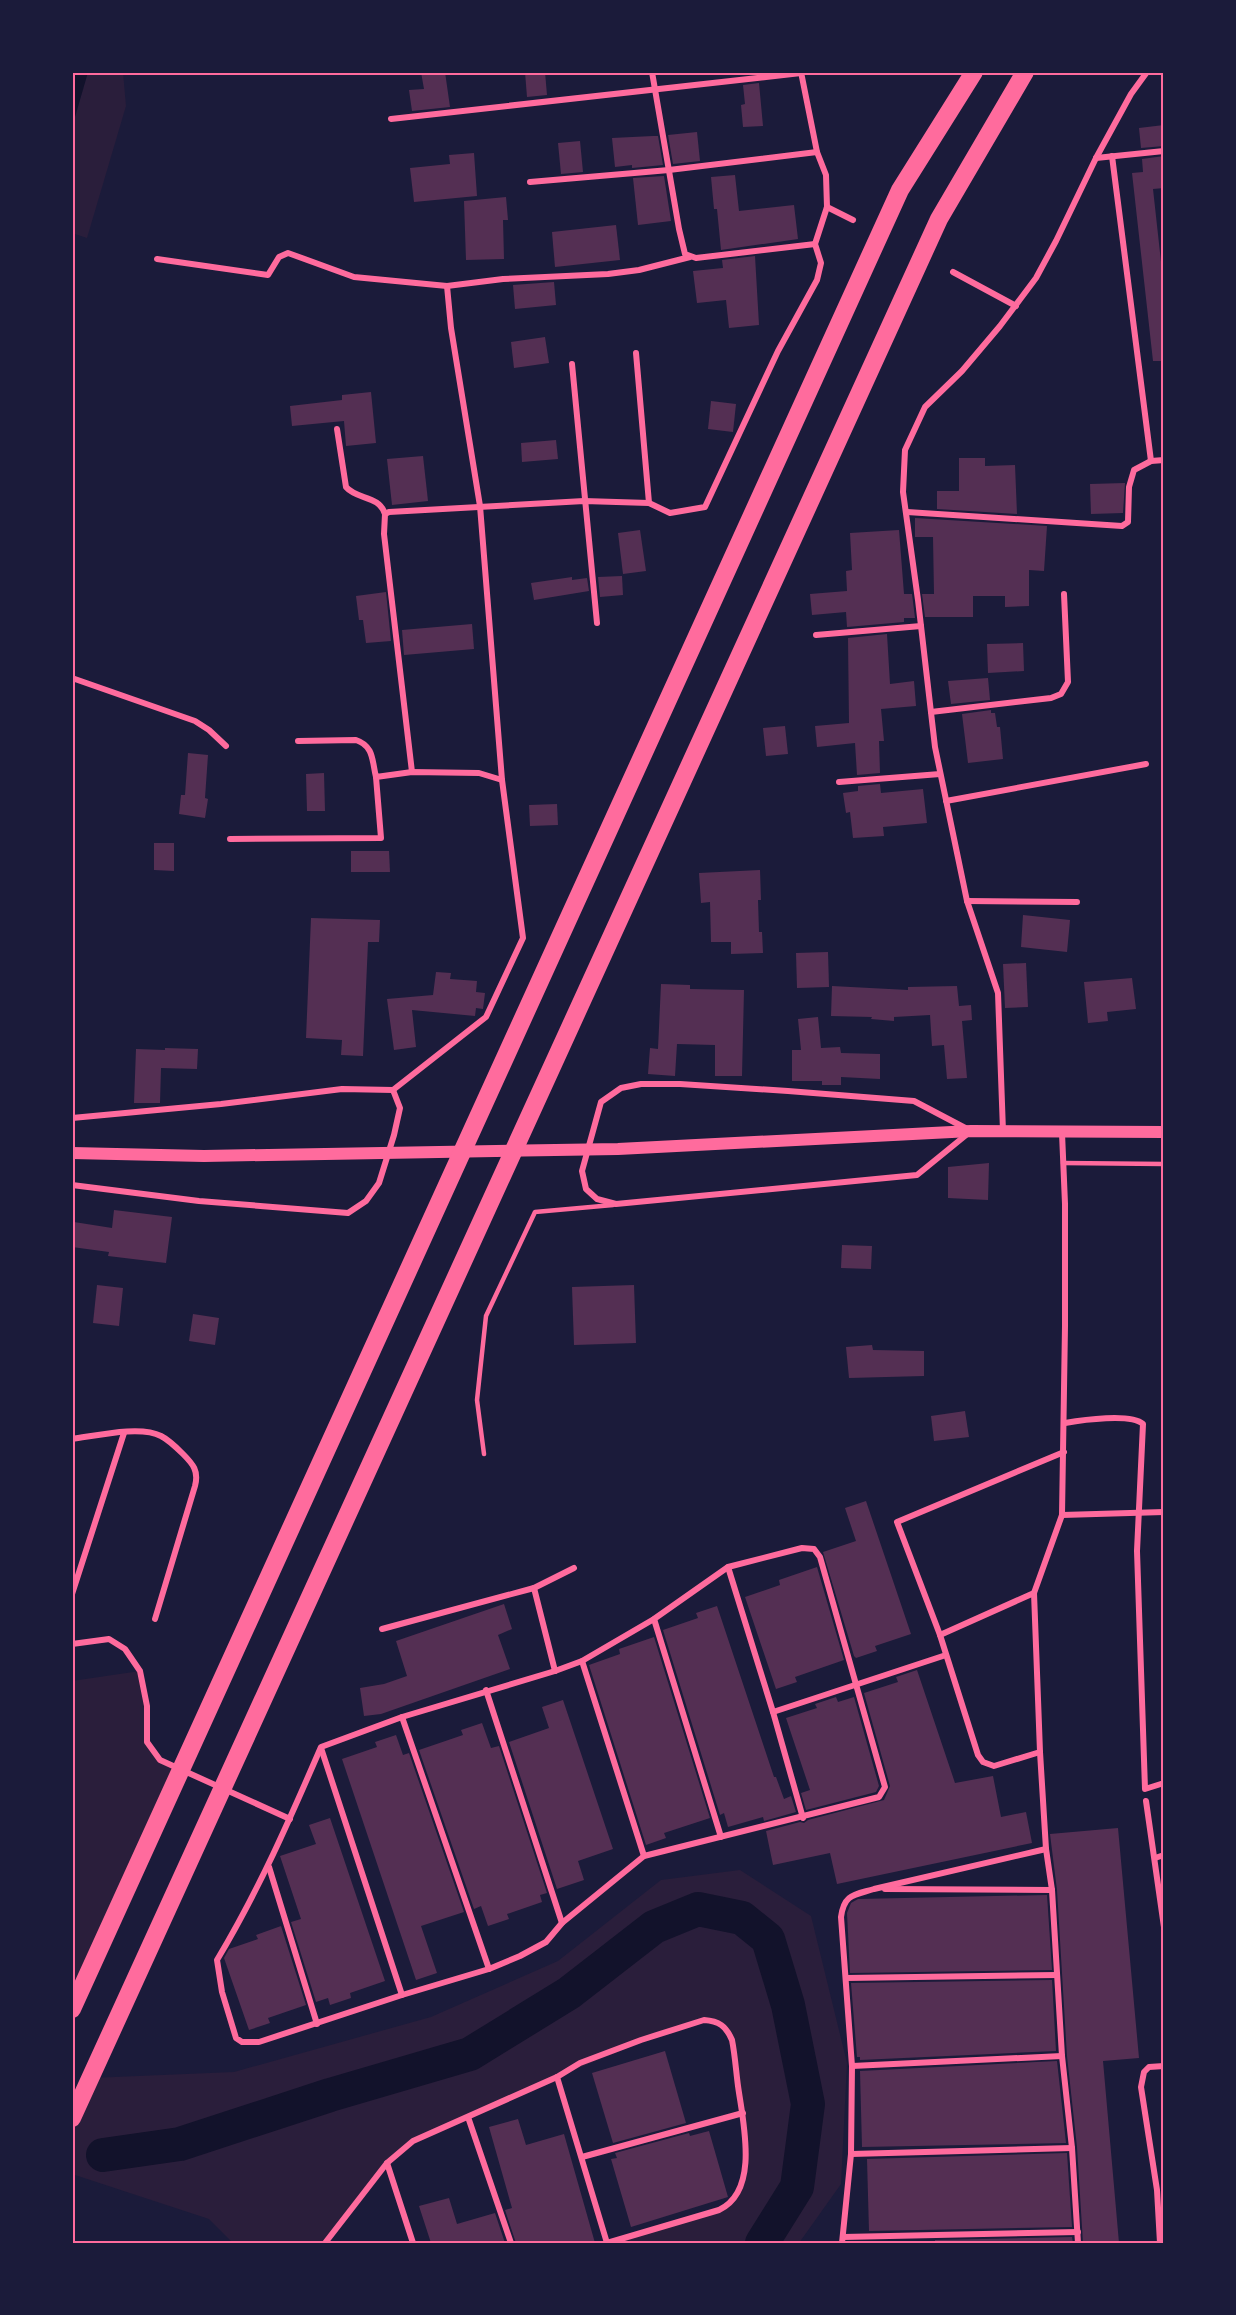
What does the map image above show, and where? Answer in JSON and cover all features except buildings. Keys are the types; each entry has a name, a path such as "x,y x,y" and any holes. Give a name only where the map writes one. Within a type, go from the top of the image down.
{"highway":[{"path":"72,2009 900,190 974,72"},
{"path":"72,2118 939,219 1025,72"}],"main road":[{"path":"72,1153 204,1156 373,1154 618,1149 971,1131 1164,1132"}],"street":[{"path":"652,72 679,229 685,254 690,257"},
{"path":"1003,1131 998,993 967,902 940,774 903,492 905,450 925,407 962,371 1036,278 1096,158 1131,94 1147,72"},
{"path":"385,514 584,501 649,503 670,513 705,507 778,351 817,280 821,263 815,244 827,207 826,175 817,152 801,73 391,119"},
{"path":"1096,158 1164,151"},
{"path":"530,182 669,170 817,152"},
{"path":"1112,156 1151,461"},
{"path":"827,207 853,220"},
{"path":"157,259 268,275 279,257 288,253 354,277 447,286 503,279 608,274 690,257 815,244"},
{"path":"953,272 1016,306"},
{"path":"72,1118 221,1104 342,1089 393,1090 486,1017 523,938 502,780 480,506 451,328 447,286"},
{"path":"636,353 649,503"},
{"path":"572,364 597,623"},
{"path":"337,429 346,487 351,493 371,498 383,507 385,514 384,534 412,772"},
{"path":"907,512 1122,525 1128,522 1131,476 1134,470 1151,461 1164,460"},
{"path":"931,712 1051,698 1061,694 1068,682 1064,594"},
{"path":"816,635 921,626"},
{"path":"72,678 195,721 226,746"},
{"path":"230,839 381,838 376,777 369,748 365,743 356,740 298,741"},
{"path":"946,801 1146,764"},
{"path":"376,777 412,772 479,773 502,780"},
{"path":"839,782 940,774"},
{"path":"967,902 1077,902"},
{"path":"641,1084 680,1084 914,1101 971,1131 916,1175 616,1204 597,1199 586,1189 582,1171 602,1102 621,1088 641,1084"},
{"path":"72,1185 199,1201 348,1213 366,1201 379,1183 400,1108 393,1090"},
{"path":"1062,1132 1065,1423 1062,1515 1034,1593 1040,1752 1078,2243"},
{"path":"1065,1423 1079,1420 1131,1419 1143,1424 1138,1511 1139,1656 1145,1789 1164,1783"},
{"path":"72,1438 124,1432 160,1435 193,1464 198,1476 155,1619"},
{"path":"72,1594 124,1432"},
{"path":"1040,1752 994,1766 983,1762 975,1747 940,1635 897,1522 1064,1452"},
{"path":"1062,1515 1164,1512"},
{"path":"802,1548 814,1549 820,1557 885,1787 879,1797 803,1818 644,1856 562,1923 546,1942 520,1956 489,1969 259,2042 242,2042 236,2038 222,1992 217,1960 235,1932 269,1867 321,1747 402,1717 555,1671 582,1660 654,1619 728,1567 802,1548"},
{"path":"728,1567 803,1818"},
{"path":"382,1629 534,1588 574,1568"},
{"path":"534,1588 555,1671"},
{"path":"940,1635 1034,1593"},
{"path":"654,1619 721,1837"},
{"path":"72,1644 109,1639 125,1649 140,1671 147,1706 147,1742 160,1760 290,1819"},
{"path":"773,1712 946,1655"},
{"path":"582,1660 644,1856"},
{"path":"486,1690 562,1923"},
{"path":"402,1717 489,1969"},
{"path":"321,1747 402,1995"},
{"path":"1146,1801 1164,1927"},
{"path":"1047,1849 874,1888 850,1895 842,1906 852,2066 851,2154 842,2240 1077,2232"},
{"path":"1155,1858 1164,1855"},
{"path":"269,1867 317,2024"},
{"path":"874,1888 1052,1890"},
{"path":"846,1978 1057,1975"},
{"path":"325,2243 387,2163 413,2141 557,2077 580,2063 704,2020 715,2021 728,2031 732,2040 743,2113 746,2160 743,2180 736,2197 728,2206 607,2243 557,2077"},
{"path":"852,2066 1062,2056"},
{"path":"1160,2243 1160,2189 1141,2087 1144,2072 1149,2067 1164,2066"},
{"path":"582,2157 743,2113"},
{"path":"468,2117 511,2243"},
{"path":"851,2154 1072,2148"},
{"path":"387,2163 413,2243"}],"lane":[{"path":"1063,1163 1164,1164"},
{"path":"484,1454 477,1400 486,1316 535,1212 616,1204"}],"shaded area":[{"path":"72,72 88,72 72,127"},
{"path":"88,72 123,72 126,106 87,238 72,233 72,127"},
{"path":"140,1671 147,1706 147,1742 160,1760 180,1772 72,2006 72,1681"},
{"path":"740,1870 811,1916 847,2063 841,2184 799,2243 607,2243 728,2206 736,2197 746,2160 735,2053 723,2025 704,2020 666,2032 557,2077 403,2148 322,2243 233,2243 209,2219 72,2174 72,2118 91,2078 234,2072 431,2017 558,1961 661,1880"}],"waterway":[{"path":"103,2155 180,2144 330,2095 470,2054 569,1993 654,1927 698,1909 742,1918 768,1939 788,2005 808,2104 797,2187 762,2243"}]}
